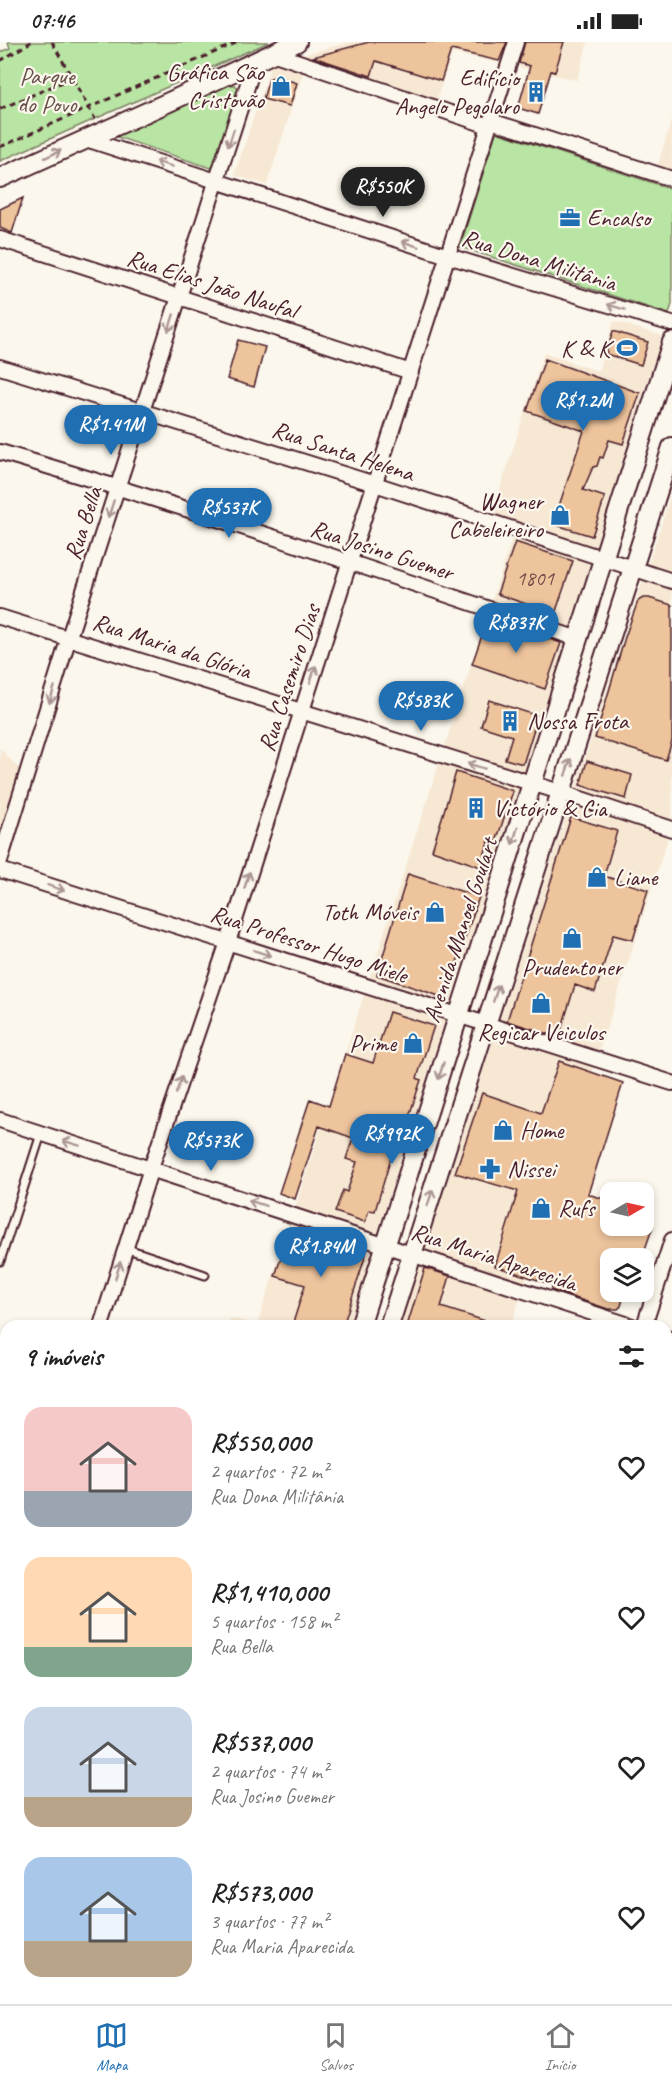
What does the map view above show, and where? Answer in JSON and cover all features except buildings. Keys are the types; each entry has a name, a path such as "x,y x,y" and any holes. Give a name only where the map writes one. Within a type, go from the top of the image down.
{"main road":[{"path":"0,178 297,42"},
{"name":"Avenida Manoel Goulart","path":"362,1320 672,342"},
{"path":"391,1320 672,447"}],"street":[{"name":"Rua Casemiro Dias","path":"103,1320 151,1168 228,942 516,42"},
{"path":"272,53 672,179"},
{"name":"Rua Bella","path":"0,861 69,637 255,62"},
{"name":"Rua Dona Militânia","path":"86,139 448,256 672,324"},
{"name":"Rua Elias João Naufal","path":"0,239 411,372"},
{"name":"Rua Santa Helena","path":"0,367 375,484 672,581"},
{"name":"Rua Josino Guemer","path":"0,452 118,487 350,562 578,639"},
{"name":"Rua Maria da Glória","path":"0,617 672,829"},
{"name":"Rua Professor Hugo Miele","path":"0,870 672,1083"},
{"name":"Rua Maria Aparecida","path":"0,1120 614,1320"},
{"path":"646,1320 672,1240"}],"lane":[{"path":"0,1261 41,1134"},
{"path":"125,1248 205,1275"}],"path":[{"path":"0,61 31,42"},
{"path":"52,42 96,120"},
{"path":"0,147 238,42"},
{"path":"0,109 72,78"}],"shaded area":[{"path":"350,42 588,42 577,80 452,53 436,101 307,60 267,185 234,175 272,63"},
{"path":"672,118 672,173 657,168"},
{"path":"614,321 662,336 350,1320 259,1320 517,523 492,514 544,353 598,371"},
{"path":"672,491 672,825 513,1320 402,1320"},
{"path":"0,748 24,774 0,848"}],"green space":[{"name":"Parque do Povo","path":"8,42 269,42 0,161 0,52 10,48"},
{"path":"228,85 235,85 240,90 216,166 211,168 114,136"},
{"name":"Encalso","path":"496,132 672,189 672,304 669,314 460,247"}],"place":[{"name":"Gráfica São Cristovão","path":"281,86"},
{"name":"Edifício Angelo Pegolaro","path":"536,92"},
{"name":"Encalso","path":"570,218"},
{"name":"K & K","path":"627,348"},
{"name":"Wagner Cabeleireiro","path":"560,515"},
{"name":"Nossa Frota","path":"510,721"},
{"name":"Victório & Cia","path":"476,808"},
{"name":"Liane","path":"597,877"},
{"name":"Toth Móveis","path":"435,912"},
{"name":"Prudentoner","path":"572,938"},
{"name":"Regicar Veiculos","path":"541,1003"},
{"name":"Prime","path":"413,1043"},
{"name":"Home","path":"503,1130"},
{"name":"Nissei","path":"490,1169"},
{"name":"Rufs","path":"541,1208"}]}
